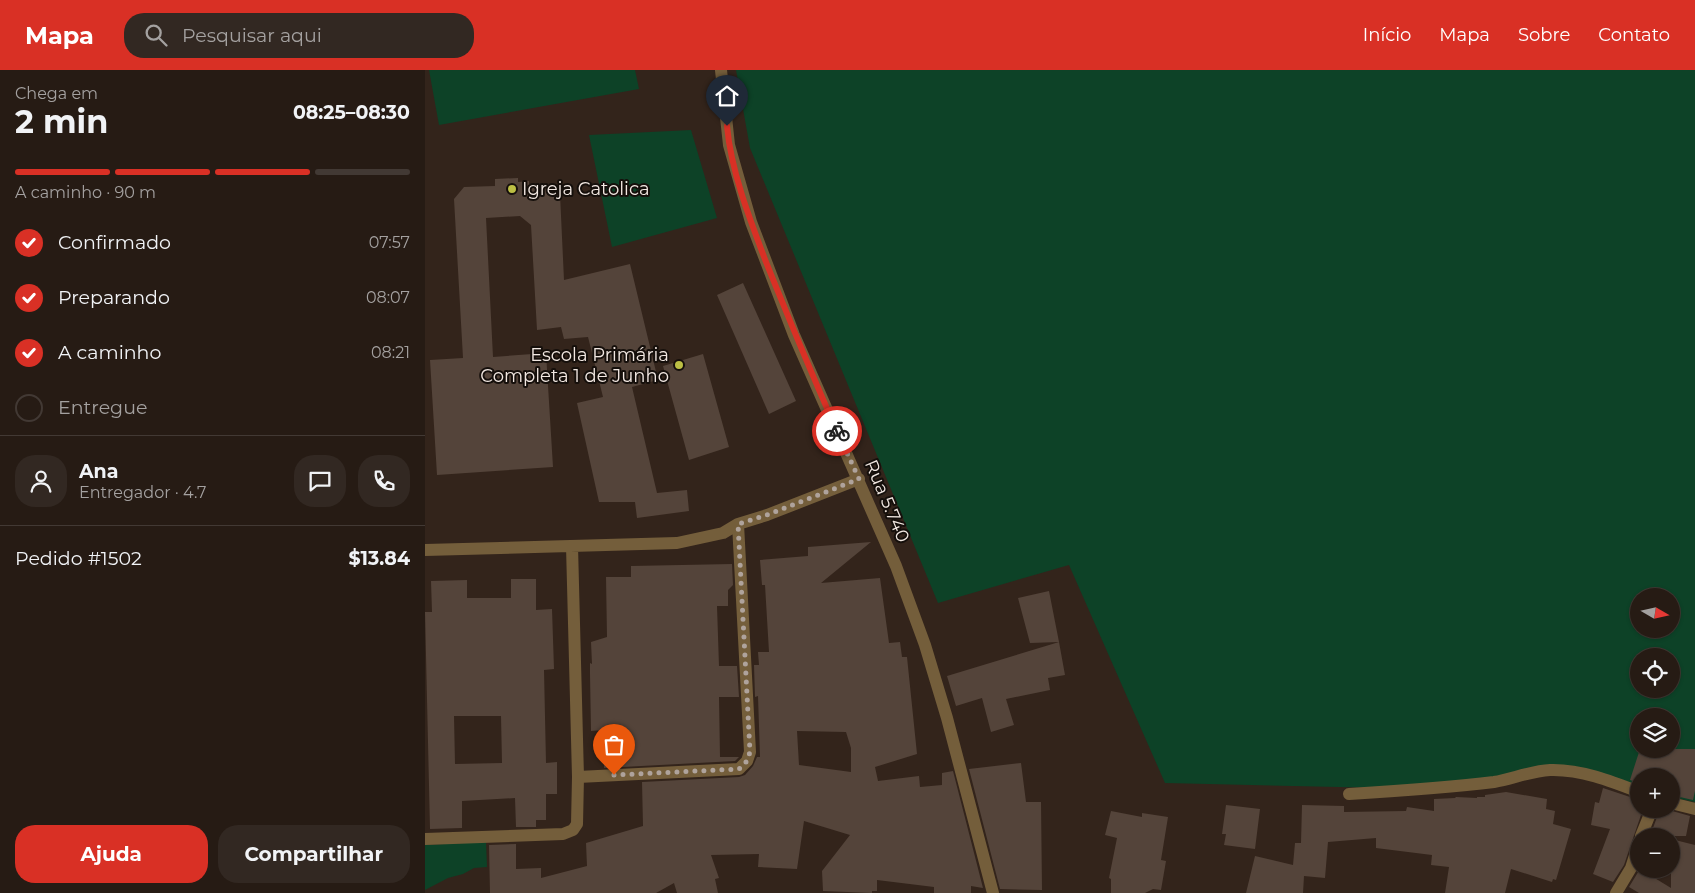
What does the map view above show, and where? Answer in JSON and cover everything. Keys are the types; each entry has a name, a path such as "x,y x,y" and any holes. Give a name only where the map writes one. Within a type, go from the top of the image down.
{"street":[{"name":"Rua 5.740","path":"721,70 729,145 751,222 795,335 896,566 925,645 947,718 993,893"},
{"path":"425,550 677,543 723,533 738,524 767,515 859,479"},
{"path":"578,777 739,769 747,761 750,752 738,524"},
{"path":"425,839 563,834 573,830 577,824 578,777 572,546"},
{"path":"1349,794 1445,788 1499,781 1549,770 1583,774 1630,789"},
{"path":"1680,805 1695,809"},
{"path":"1616,893 1630,870"}],"green space":[{"path":"429,70 635,70 639,89 439,125"},
{"path":"736,70 1695,70 1695,802 1680,799 1680,768 1630,768 1630,784 1599,774 1496,777 1384,788 1165,783 1069,565 938,603 750,148"},
{"path":"691,130 717,218 612,247 589,135"},
{"path":"486,842 487,867 474,868 463,874 448,878 425,890 425,845"}],"building":[{"path":"518,178 518,182 529,181 529,184 550,184 560,194 564,280 630,264 658,380 632,387 657,493 687,490 689,511 637,518 635,502 599,502 577,403 603,397 588,337 564,339 561,327 537,330 531,225 520,216 486,218 493,357 546,353 553,467 437,475 430,360 463,358 454,199 464,187 495,186 495,179"},
{"path":"743,283 796,401 769,414 717,295"},
{"path":"703,354 729,447 689,460 663,366"},
{"path":"871,542 821,583 880,578 889,643 900,642 902,657 907,657 917,754 875,767 878,781 919,776 920,787 942,785 942,773 953,771 983,888 971,886 971,893 934,893 934,887 877,880 877,891 872,891 872,893 823,891 822,871 850,835 804,821 797,869 758,867 759,854 711,855 719,878 715,879 718,893 677,893 674,883 656,893 490,893 489,845 516,844 516,869 541,868 541,878 587,866 586,843 643,826 642,782 739,777 745,775 753,766 757,757 760,757 758,696 755,697 754,665 759,665 758,652 769,652 765,585 762,585 760,560 808,556 808,547","holes":["797,731 846,732 851,748 851,772 799,765"]},
{"path":"732,564 733,585 728,590 728,606 717,606 719,666 737,666 739,697 719,697 720,757 739,757 735,761 604,768 603,730 591,731 590,663 592,664 591,642 607,637 606,577 631,577 631,566"},
{"path":"511,579 536,579 536,610 552,609 554,669 544,670 546,763 557,762 557,794 546,794 546,820 536,820 536,827 516,827 515,798 462,801 462,828 430,829 425,612 432,612 431,581 467,580 467,598 511,598","holes":["454,716 501,716 502,763 455,764"]},
{"path":"1049,591 1059,642 1030,643 1018,598"},
{"path":"1059,642 1065,675 1048,678 1050,690 1006,699 1014,725 991,732 982,698 956,706 947,676"},
{"path":"1680,749 1695,749 1695,791 1693,800 1680,797 1680,768 1634,768 1637,758 1680,758"},
{"path":"1021,763 1026,802 1041,802 1042,890 1000,889 969,769"},
{"path":"1603,788 1630,797 1630,818 1640,818 1637,828 1630,828 1630,847 1624,865 1613,882 1593,874 1610,829 1591,825 1595,802 1599,803"},
{"path":"1506,792 1547,799 1546,809 1555,811 1553,824 1571,829 1556,880 1553,879 1552,882 1511,869 1505,893 1445,893 1449,867 1431,865 1432,855 1376,848 1376,838 1328,842 1325,878 1304,876 1303,893 1246,893 1255,856 1293,865 1295,843 1301,843 1302,805 1344,806 1344,812 1406,811 1407,807 1434,811 1434,799 1477,798"},
{"path":"1226,805 1260,809 1255,849 1224,845 1226,834 1222,834"},
{"path":"1111,811 1142,817 1142,813 1168,817 1161,860 1166,861 1161,890 1153,889 1145,893 1111,893 1111,879 1109,878 1117,838 1105,835"},
{"path":"1680,813 1690,816 1686,836 1680,836 1680,828 1653,828 1657,818 1680,818"},
{"path":"1680,841 1695,845 1695,893 1639,893 1629,887 1634,878 1655,878 1671,888 1671,878 1680,878"}],"way so far":[{"path":"614,775 739,769 747,761 750,752 738,524 767,515 859,479 837,431"}],"place":[{"name":"Igreja Catolica","path":"512,189"},
{"name":"Escola Primária Completa 1 de Junho","path":"679,365"}],"route":[{"path":"727,126 729,145 751,222 795,335 837,431"}]}
